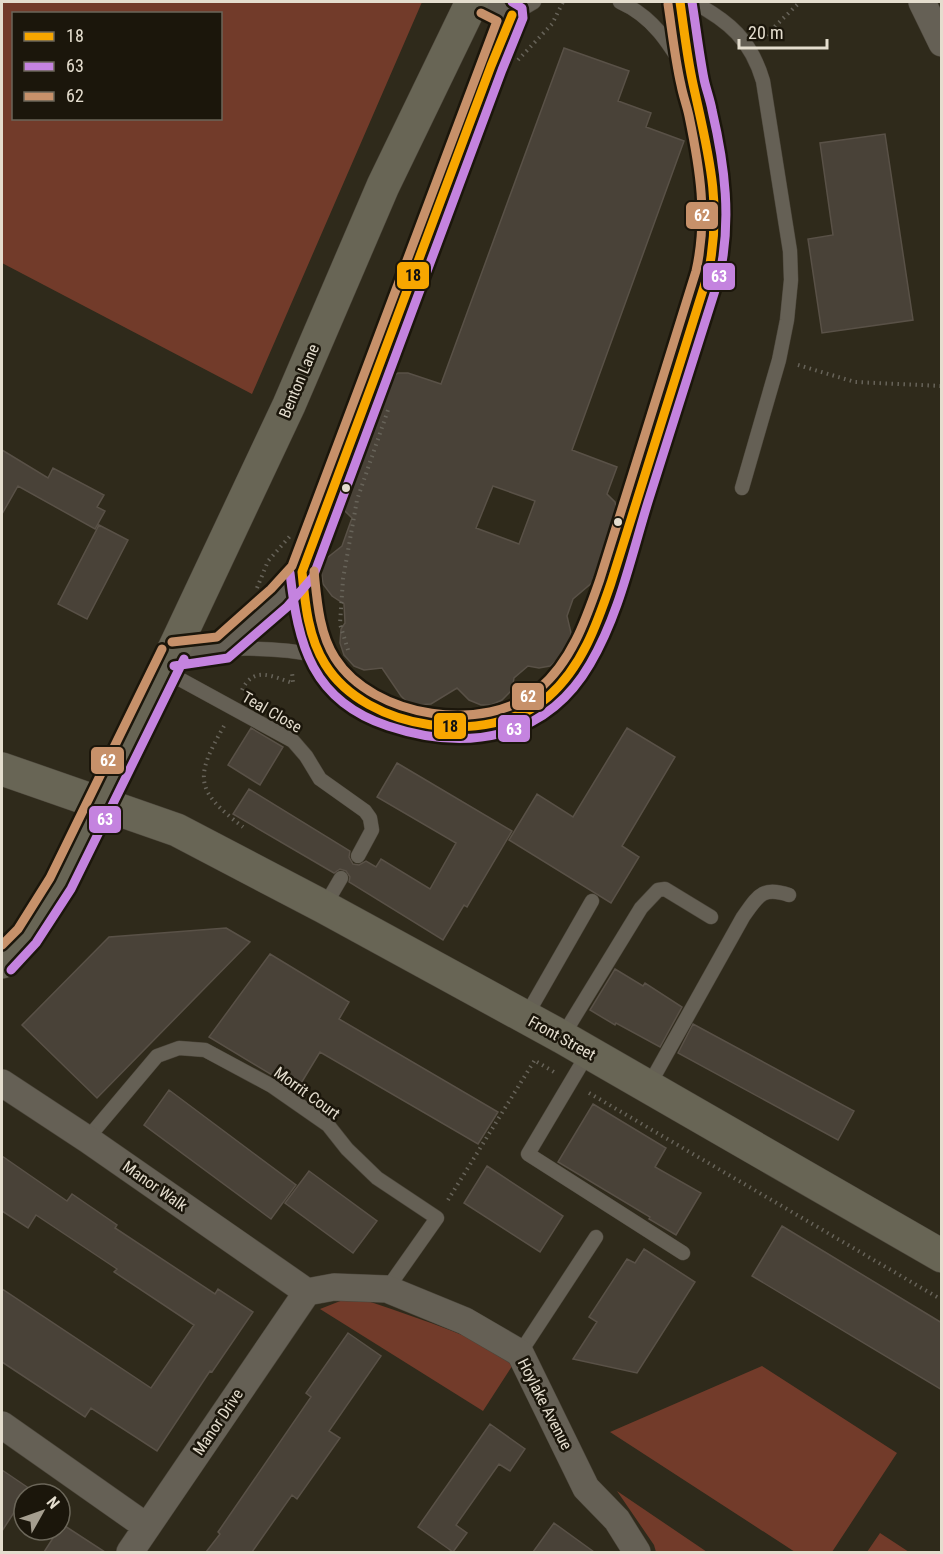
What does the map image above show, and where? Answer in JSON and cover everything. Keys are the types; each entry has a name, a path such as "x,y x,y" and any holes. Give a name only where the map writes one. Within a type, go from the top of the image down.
{"main road":[{"name":"Benton Lane","path":"2,962 27,936 60,885 102,802 289,405 383,186 472,2"},
{"name":"Front Street","path":"2,768 177,830 324,907 557,1035 942,1256"}],"street":[{"path":"922,2 942,43"},
{"name":"Manor Walk","path":"2,1083 307,1292"},
{"name":"Hoylake Avenue","path":"307,1292 334,1287 387,1289 465,1322 520,1353 586,1488 617,1520 637,1552"},
{"name":"Manor Drive","path":"130,1552 307,1292"},
{"path":"2,1425 147,1527"}],"lane":[{"path":"486,2 512,15"},
{"path":"222,648 279,598 302,573 491,66 512,15 534,2"},
{"path":"620,2 633,8 660,30 692,80"},
{"path":"302,573 307,608 320,656 339,682 353,694 387,713 422,722 468,727 498,724 534,708 559,686 581,657 611,581 713,255 716,238 714,191 702,117 692,80 680,2"},
{"path":"693,2 730,26 751,50 763,81 790,251 791,280 787,320 779,360 742,488"},
{"path":"169,662 222,648 289,650 320,656"},
{"name":"Teal Close","path":"169,662 256,720 293,741 320,779 360,806 370,818 372,830 358,856"},
{"path":"324,907 341,878"},
{"path":"557,1035 641,908 658,890 665,889 711,917"},
{"path":"648,1087 743,917 763,894 774,890 789,895"},
{"path":"592,901 557,1035 571,1082 528,1154 683,1253"},
{"name":"Morrit Court","path":"87,1140 157,1056 179,1048 205,1050 272,1086 328,1125 347,1149 377,1178 443,1221"},
{"path":"387,1289 443,1221"},
{"path":"520,1353 596,1237"}],"path":[{"path":"751,50 800,2"},
{"path":"779,360 855,382 942,386"},
{"path":"348,650 340,624 343,579 357,501 392,399"},
{"path":"443,1221 534,1060 557,1035"},
{"path":"525,1055 942,1300"}],"shaded area":[{"path":"2,2 422,2 252,394 2,263"},
{"path":"353,1296 456,1332 516,1360 483,1411 320,1309"},
{"path":"762,1366 897,1453 832,1552 795,1552 610,1432"},
{"path":"617,1491 707,1552 656,1552 654,1545"},
{"path":"880,1533 909,1552 867,1552"}],"building":[{"path":"564,48 629,71 618,101 651,113 646,127 684,141 572,450 617,467 607,494 615,502 618,514 594,581 573,599 567,616 571,633 569,648 550,666 539,668 528,666 514,678 512,690 502,700 491,705 481,705 469,700 457,688 431,704 408,703 382,668 364,670 354,666 344,655 340,643 341,629 345,623 344,604 332,596 323,584 321,569 327,558 342,546 352,518 345,511 342,499 383,383 398,373 408,373 441,384","holes":["493,486 535,501 519,544 476,528"]},
{"path":"885,134 913,320 822,333 808,239 833,235 820,143"},
{"path":"2,450 48,478 53,468 104,495 97,507 105,511 95,529 18,486 2,514"},
{"path":"99,525 128,540 87,619 58,604"},
{"path":"251,728 283,747 260,785 228,765"},
{"path":"627,728 675,757 622,846 639,857 611,903 509,840 537,794 573,817"},
{"path":"397,763 512,831 467,907 464,905 443,940 349,882 350,877 346,871 340,869 334,873 233,814 249,789 350,851 349,857 353,864 359,865 366,861 376,867 381,859 430,889 456,843 377,797"},
{"path":"226,928 250,942 97,1098 22,1025 109,937"},
{"path":"270,954 349,1002 339,1019 498,1112 478,1144 320,1052 297,1090 209,1037"},
{"path":"615,969 643,986 645,983 682,1007 660,1047 590,1010"},
{"path":"693,1024 854,1111 838,1140 678,1053"},
{"path":"169,1090 296,1185 271,1219 144,1125"},
{"path":"593,1104 666,1148 655,1167 701,1193 676,1235 558,1162"},
{"path":"2,1156 67,1201 72,1194 117,1225 115,1228 215,1294 218,1289 253,1312 212,1372 210,1371 157,1451 91,1408 85,1417 2,1362 2,1289 151,1388 194,1325 114,1272 117,1269 36,1215 28,1228 2,1211"},
{"path":"487,1166 563,1216 540,1252 464,1203"},
{"path":"309,1171 377,1221 353,1253 285,1203"},
{"path":"782,1226 942,1323 942,1390 752,1276"},
{"path":"644,1249 695,1282 637,1373 573,1359 597,1322 589,1317 627,1259 635,1263"},
{"path":"348,1333 381,1356 329,1431 340,1438 297,1499 292,1495 252,1552 206,1552 311,1397 306,1393"},
{"path":"490,1424 525,1449 510,1471 499,1464 456,1525 467,1533 453,1552 418,1527"},
{"path":"2,1470 20,1482 12,1482 12,1516 2,1531"},
{"path":"554,1523 594,1552 533,1552"},
{"path":"72,1531 105,1552 44,1552 50,1542 72,1542"}],"transit line":[{"name":"63","path":"174,666 228,658 287,607 313,577 523,18 522,8 512,2"},
{"name":"18","path":"512,15 302,572 306,608 319,654 344,687 369,705 398,717 430,725 462,727 494,723 523,713 548,697 579,659 606,598 708,274 712,249 714,224 712,178 689,64 680,2"},
{"name":"63","path":"290,573 293,599 304,646 326,686 342,702 362,715 388,726 417,734 446,738 475,738 502,733 527,724 551,709 572,690 590,664 617,606 719,278 723,257 726,215 723,173 717,131 704,79 692,2"},
{"name":"62","path":"314,571 322,627 335,658 353,678 375,695 402,706 431,713 461,715 490,712 517,703 539,689 551,678 569,652 583,624 600,579 696,271 700,251 702,213 699,174 677,65 668,4"},
{"name":"62","path":"172,642 217,637 271,589 292,566 497,21 481,13"},
{"name":"62","path":"2,945 18,929 50,878 162,649"},
{"name":"63","path":"11,970 36,943 71,889 184,659"}]}
